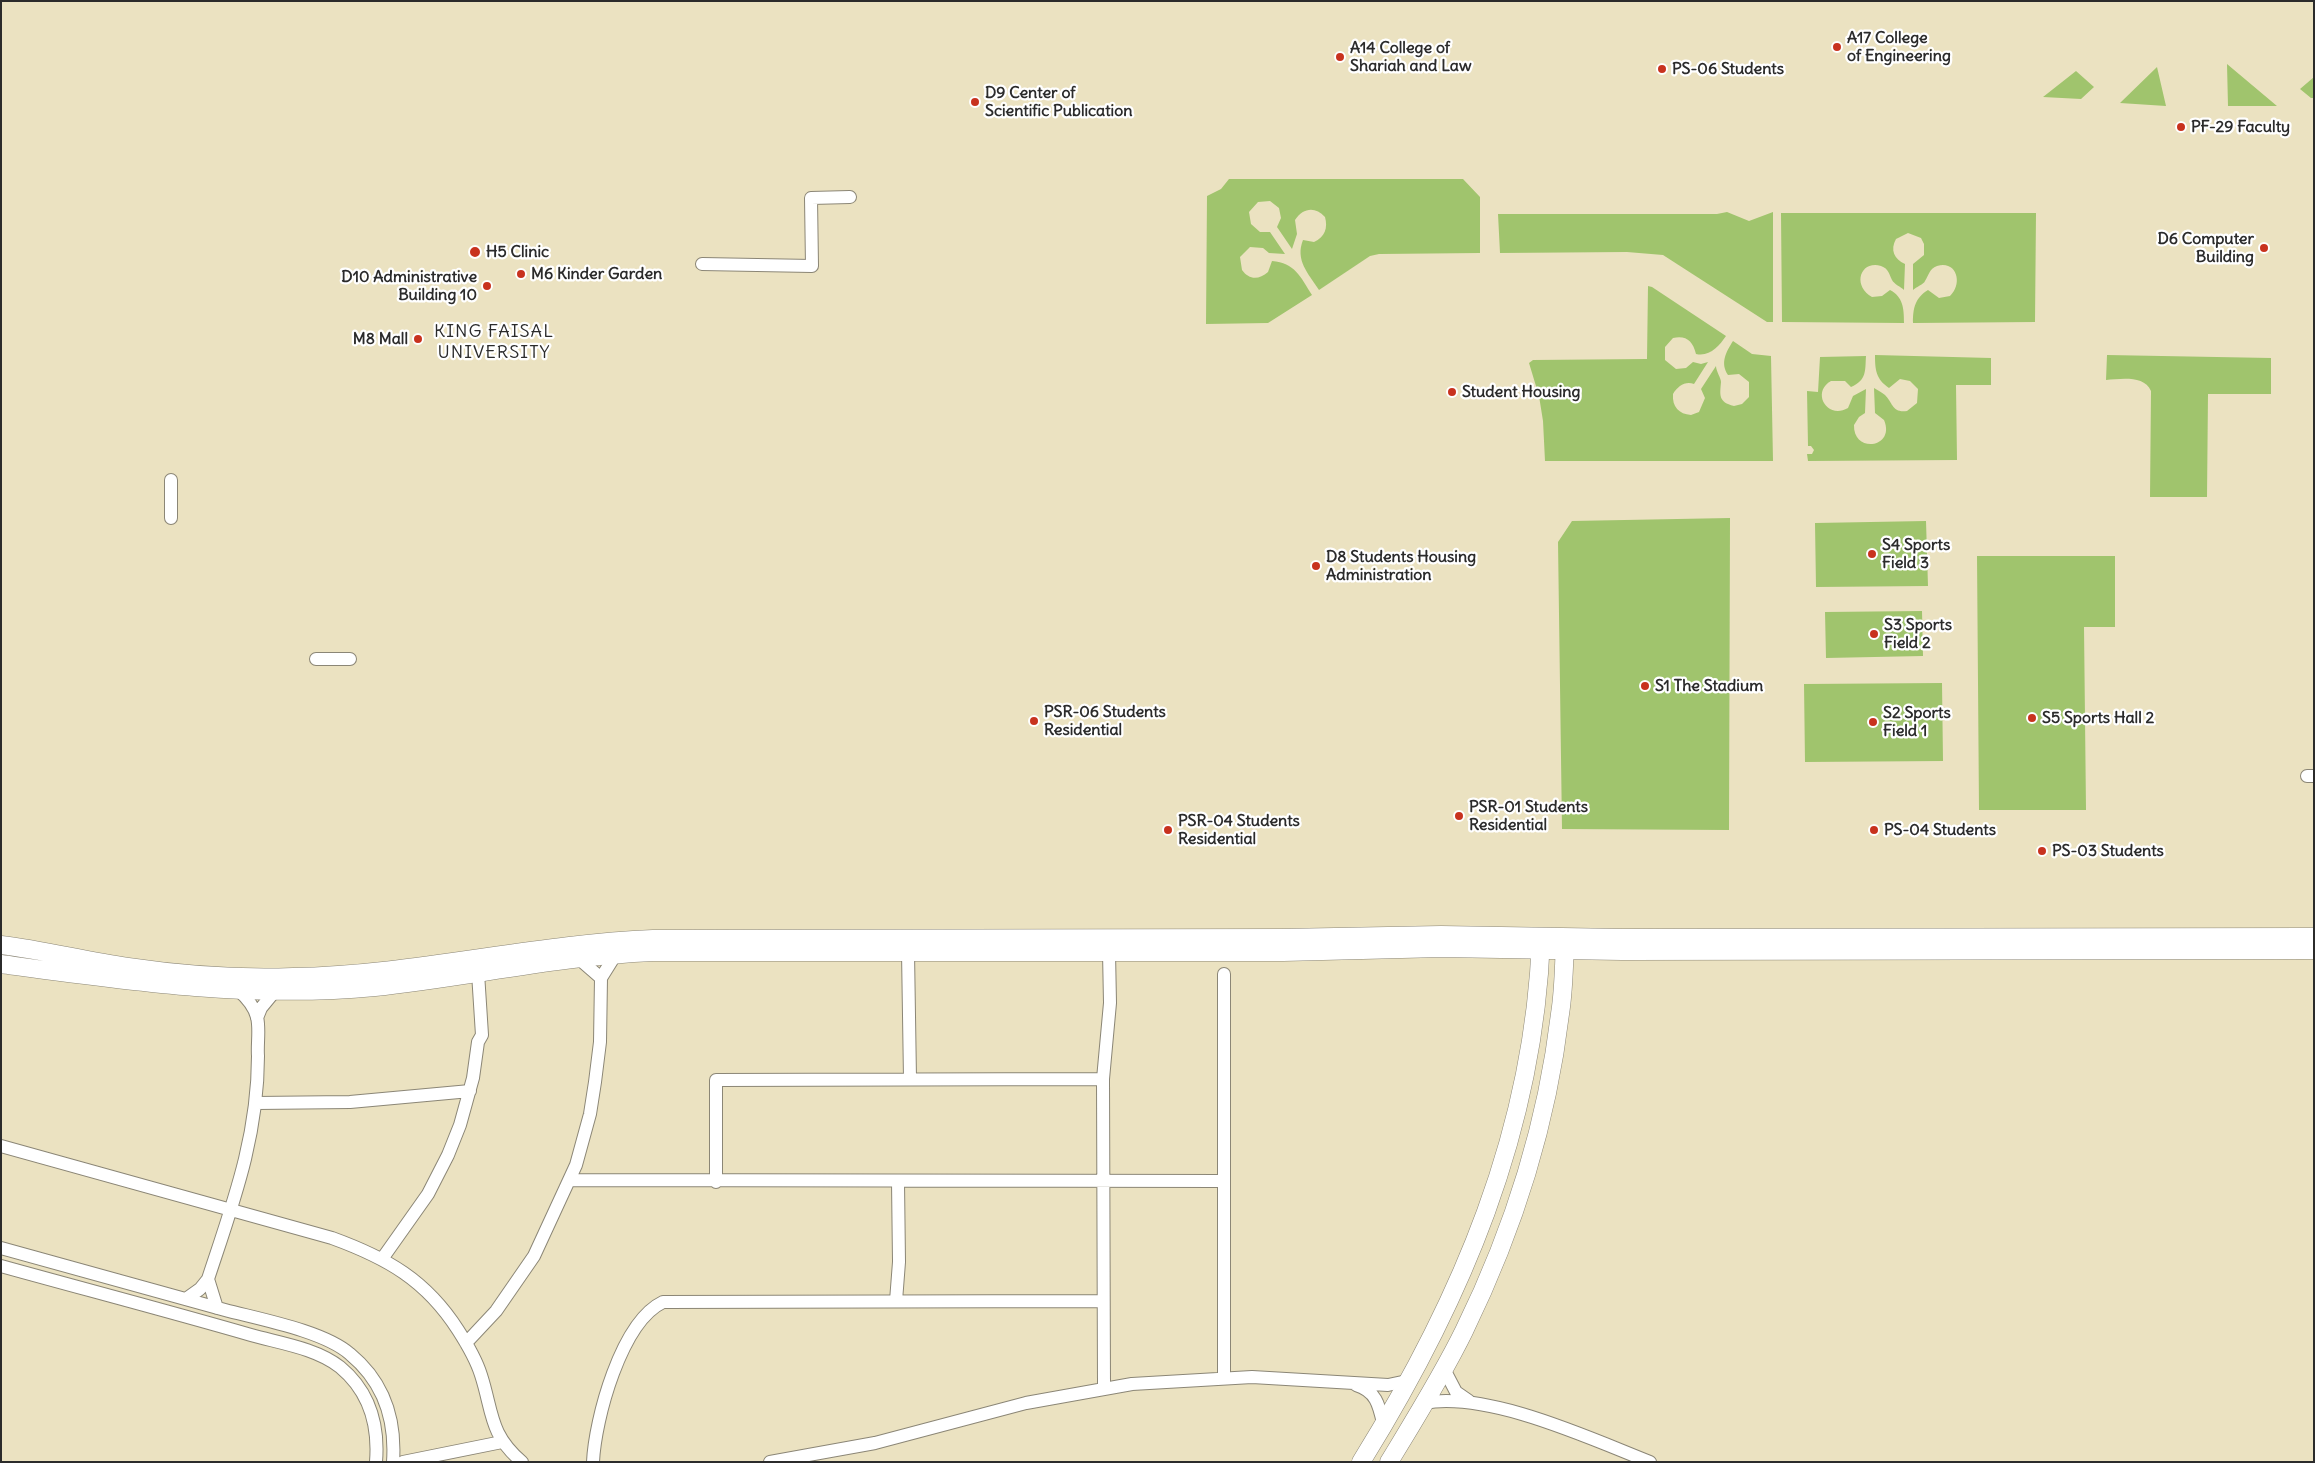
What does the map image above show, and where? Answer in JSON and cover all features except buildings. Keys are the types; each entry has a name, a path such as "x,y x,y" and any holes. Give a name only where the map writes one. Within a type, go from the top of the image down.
{"main road":[{"path":"1,945 126,967 168,972 292,978 374,973 597,942 653,939 1273,938 1441,935 1540,943"},
{"path":"1,964 166,985 238,990 275,990 375,986 616,954 1273,952 1441,948 1540,943 2314,937"},
{"path":"1361,1462 1441,1319 1468,1262 1505,1157 1531,1038 1540,943"},
{"path":"1565,943 2314,950"},
{"path":"1394,1457 1444,1369 1498,1255 1530,1164 1544,1110 1561,1013 1565,943"}],"street":[{"path":"702,264 812,266 811,198 850,197"},
{"path":"171,480 171,518"},
{"path":"316,659 350,659"},
{"path":"908,952 910,1079"},
{"path":"1104,1388 1103,1079 1110,1003 1109,952"},
{"path":"466,1343 496,1311 534,1256 576,1165 588,1122 595,1082 600,1042 601,978 616,954"},
{"path":"578,958 601,978"},
{"path":"382,1259 418,1210 437,1177 460,1125 470,1091 478,1042 482,1035 478,972"},
{"path":"1224,974 1224,1378"},
{"path":"238,990 248,999 257,1018"},
{"path":"186,1299 200,1289 208,1279 230,1210 253,1125 256,1103 257,1018 261,1008 275,990"},
{"path":"716,1182 716,1080 1103,1079"},
{"path":"256,1103 350,1102 470,1091"},
{"path":"1,1146 332,1238 363,1249 403,1270 432,1295 449,1315 466,1343 481,1374 491,1416 502,1442 522,1462"},
{"path":"570,1180 716,1182 1224,1181"},
{"path":"896,1301 899,1262 898,1182"},
{"path":"1,1248 313,1335 349,1352 372,1376 388,1406 395,1437 393,1462"},
{"path":"1,1266 246,1333 323,1357 344,1371 366,1398 376,1425 376,1462"},
{"path":"208,1279 218,1308"},
{"path":"593,1462 602,1405 617,1365 636,1328 654,1306 663,1302 1103,1301"},
{"path":"1444,1369 1456,1392 1471,1402"},
{"path":"770,1462 836,1456 1026,1403 1132,1384 1252,1377 1376,1385 1388,1385 1407,1381"},
{"path":"1347,1382 1361,1386 1376,1399"},
{"path":"1376,1385 1376,1399 1383,1423"},
{"path":"1424,1403 1442,1400 1471,1402 1554,1425 1650,1462"},
{"path":"403,1462 502,1442"}],"green space":[{"path":"2227,64 2277,106 2228,106"},
{"path":"2157,67 2166,106 2120,103"},
{"path":"2076,71 2094,87 2081,99 2043,97"},
{"path":"2314,77 2314,98 2311,98 2300,89"},
{"path":"1229,179 1463,179 1480,197 1480,253 1379,254 1370,256 1319,290 1304,266 1301,247 1303,240 1314,242 1323,235 1326,228 1325,217 1313,210 1305,211 1298,216 1295,220 1297,234 1292,249 1277,227 1281,218 1279,208 1270,201 1258,202 1249,212 1251,224 1260,232 1270,232 1285,254 1269,253 1263,248 1250,247 1240,257 1242,270 1248,276 1258,278 1268,272 1272,261 1286,264 1296,272 1312,295 1268,323 1206,324 1207,196 1221,189"},
{"path":"1727,212 1749,221 1773,212 1773,322 1767,322 1663,255 1627,252 1500,253 1498,214 1717,214"},
{"path":"1781,213 2036,213 2035,322 1913,323 1914,308 1920,296 1928,290 1939,298 1950,296 1954,291 1957,280 1956,274 1949,266 1937,266 1931,270 1924,282 1913,290 1913,264 1924,255 1924,244 1921,238 1908,233 1896,239 1893,247 1894,254 1898,260 1905,264 1904,290 1893,281 1884,267 1874,265 1868,267 1861,275 1862,287 1872,297 1882,296 1890,290 1898,296 1903,308 1904,323 1782,322"},
{"path":"1648,286 1726,336 1717,347 1706,354 1696,354 1691,342 1682,337 1673,338 1665,347 1665,360 1676,369 1686,368 1693,362 1701,364 1708,362 1694,384 1682,385 1673,394 1675,406 1683,413 1691,415 1699,412 1705,398 1701,389 1716,366 1721,380 1720,394 1725,402 1734,406 1742,404 1749,397 1749,382 1739,374 1728,375 1724,366 1728,349 1733,341 1752,354 1771,356 1773,461 1545,461 1543,421 1539,396 1529,363 1533,360 1647,359"},
{"path":"1875,355 1991,358 1991,385 1956,385 1957,460 1808,461 1807,454 1812,454 1814,450 1811,446 1808,446 1807,391 1818,392 1820,357 1866,356 1864,374 1860,381 1851,387 1845,381 1831,381 1825,386 1822,398 1828,408 1840,411 1848,408 1853,396 1866,389 1865,413 1859,417 1854,425 1855,434 1866,444 1880,442 1884,437 1886,429 1884,420 1875,413 1874,388 1885,395 1893,407 1898,410 1907,411 1917,403 1918,389 1910,381 1900,379 1889,388 1881,381 1876,370"},
{"path":"2107,355 2271,358 2271,394 2208,394 2207,497 2150,497 2151,391 2148,386 2138,380 2106,380"},
{"name":"S1 The Stadium","path":"1730,518 1729,830 1562,829 1558,542 1572,521"},
{"name":"S4 Sports Field 3","path":"1926,521 1928,586 1816,587 1815,523"},
{"name":"S5 Sports Hall 2","path":"1977,556 2115,556 2115,627 2084,627 2086,810 1979,810"},
{"name":"S3 Sports Field 2","path":"1922,611 1923,656 1826,658 1825,612"},
{"name":"S2 Sports Field 1","path":"1942,683 1943,761 1805,762 1804,684"}],"place":[{"name":"A17 College of Engineering","path":"1837,47"},
{"name":"A14 College of Shariah and Law","path":"1340,57"},
{"name":"PS-06 Students","path":"1662,69"},
{"name":"D9 Center of Scientific Publication","path":"975,102"},
{"name":"PF-29 Faculty","path":"2181,127"},
{"name":"D6 Computer Building","path":"2264,248"},
{"name":"H5 Clinic","path":"475,252"},
{"name":"M6 Kinder Garden","path":"521,274"},
{"name":"D10 Administrative Building 10","path":"487,286"},
{"name":"M8 Mall","path":"418,339"},
{"name":"Student Housing","path":"1452,392"},
{"name":"S4 Sports Field 3","path":"1872,554"},
{"name":"D8 Students Housing Administration","path":"1316,566"},
{"name":"S3 Sports Field 2","path":"1874,634"},
{"name":"S1 The Stadium","path":"1645,686"},
{"name":"S5 Sports Hall 2","path":"2032,718"},
{"name":"PSR-06 Students Residential","path":"1034,721"},
{"name":"S2 Sports Field 1","path":"1873,722"},
{"name":"PSR-01 Students Residential","path":"1459,816"},
{"name":"PSR-04 Students Residential","path":"1168,830"},
{"name":"PS-04 Students","path":"1874,830"},
{"name":"PS-03 Students","path":"2042,851"}],"district":[{"name":"KING FAISAL UNIVERSITY","path":"494,342"}]}
